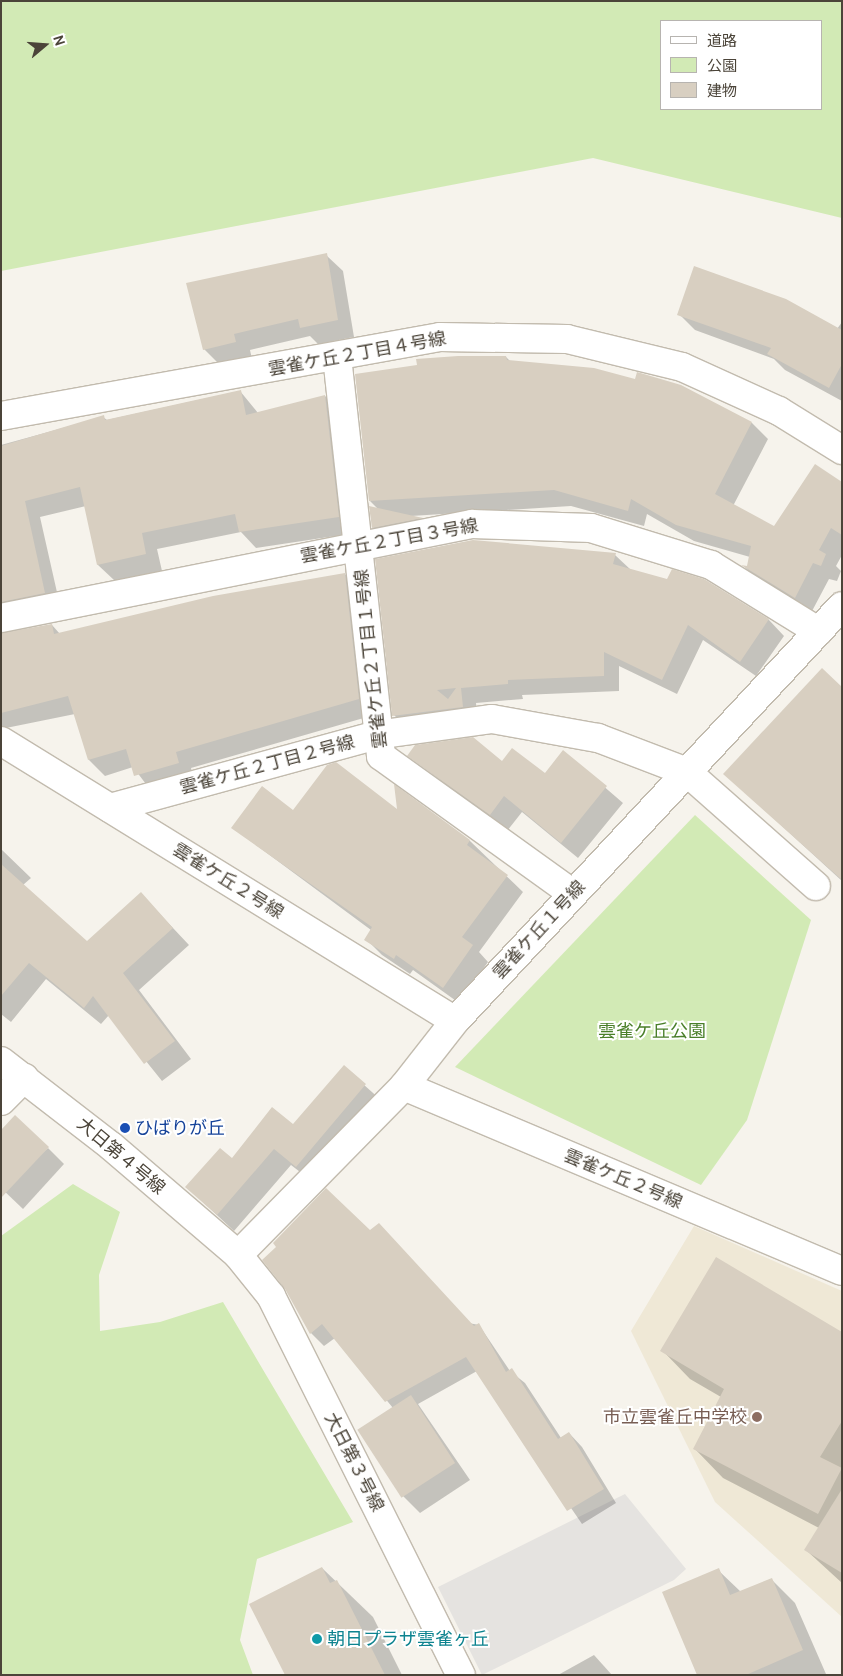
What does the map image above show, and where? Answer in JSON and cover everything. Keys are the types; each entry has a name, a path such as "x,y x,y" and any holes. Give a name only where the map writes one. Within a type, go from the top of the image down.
{"street":[{"name":"雲雀ケ丘２丁目４号線","path":"1,416 337,357 440,336 566,339 682,367 779,411 842,450"},
{"name":"雲雀ケ丘２丁目１号線","path":"337,357 358,544 376,735 381,756 573,894"},
{"name":"雲雀ケ丘２丁目３号線","path":"1,618 358,544 472,524 591,528 711,565 818,631"},
{"name":"雲雀ケ丘１号線","path":"238,1256 404,1086 455,1021 842,606"},
{"name":"雲雀ケ丘２丁目２号線","path":"110,808 376,735 492,719 598,738 687,772"},
{"name":"雲雀ケ丘２号線","path":"1,741 455,1021"},
{"path":"687,772 816,886"},
{"name":"大日第４号線","path":"1,1061 238,1256"},
{"path":"1,1101 24,1078"},
{"name":"雲雀ケ丘２号線","path":"404,1086 842,1271"},
{"name":"大日第３号線","path":"238,1256 271,1296 461,1675"}],"shaded area":[{"name":"市立雲雀丘中学校","path":"694,1226 842,1291 842,1617 715,1502 631,1331"},
{"path":"625,1494 686,1569 674,1580 482,1675 438,1587"}],"green space":[{"path":"1,1 842,1 842,218 593,158 1,271"},
{"name":"雲雀ケ丘公園","path":"695,815 811,920 747,1120 701,1185 455,1067"},
{"path":"73,1184 120,1212 99,1275 100,1331 160,1322 223,1302 353,1522 257,1559 240,1640 253,1675 1,1675 1,1236"}],"building":[{"path":"327,253 338,320 300,328 298,319 234,334 236,342 203,350 186,283"},
{"path":"694,266 786,299 842,330 842,364 829,388 767,354 771,348 677,315"},
{"path":"458,356 506,356 507,360 594,368 635,379 637,372 681,385 752,422 715,494 774,526 815,464 842,482 842,535 831,528 819,550 826,554 821,566 813,563 795,598 741,565 747,566 751,546 676,525 631,499 628,511 554,490 369,501 355,374 417,365 416,359"},
{"path":"241,390 246,415 325,395 339,517 239,532 235,514 142,533 146,554 97,565 80,487 25,501 45,593 1,602 1,446 104,415 105,420"},
{"path":"369,506 423,518 372,528"},
{"path":"473,540 616,553 613,564 667,579 672,569 704,579 769,619 740,662 688,625 662,680 604,652 604,676 508,680 508,684 461,688 463,707 392,716 375,559","holes":["456,688 448,699 437,690"]},
{"path":"345,573 359,699 176,752 179,763 134,776 126,749 88,760 68,696 1,713 1,633 52,624 54,634 213,596"},
{"path":"822,668 842,687 842,880 723,774"},
{"path":"473,737 502,761 512,748 545,773 563,750 607,786 561,843 504,796 490,815 407,756 415,745"},
{"path":"336,762 397,809 394,784 470,840 467,845 508,875 462,937 473,945 443,988 396,955 394,959 364,940 372,927 231,828 262,786 293,810 327,765"},
{"path":"1,864 87,941 141,892 173,928 123,973 175,1041 144,1064 93,996 84,1008 29,963 1,996"},
{"path":"344,1065 366,1084 296,1167 274,1149 217,1215 185,1187 220,1148 232,1158 272,1107 293,1124"},
{"path":"15,1115 49,1147 1,1198 1,1130"},
{"path":"326,1188 370,1230 379,1223 474,1326 479,1323 506,1372 512,1368 558,1439 569,1432 604,1489 567,1511 466,1357 385,1402 322,1324 310,1334 285,1289 262,1260 276,1247 273,1243"},
{"path":"716,1257 842,1332 842,1421 820,1457 842,1468 818,1514 693,1449 724,1389 660,1351"},
{"path":"411,1395 455,1463 401,1498 357,1430"},
{"path":"842,1489 842,1573 804,1550"},
{"name":"朝日プラザ雲雀ヶ丘","path":"322,1567 330,1583 337,1580 385,1675 285,1675 249,1604"},
{"path":"719,1568 730,1595 772,1578 803,1650 746,1675 697,1675 662,1592"}],"place":[{"name":"ひばりが丘","path":"125,1128"},
{"name":"市立雲雀丘中学校","path":"757,1417"},
{"name":"朝日プラザ雲雀ヶ丘","path":"317,1639"}]}
